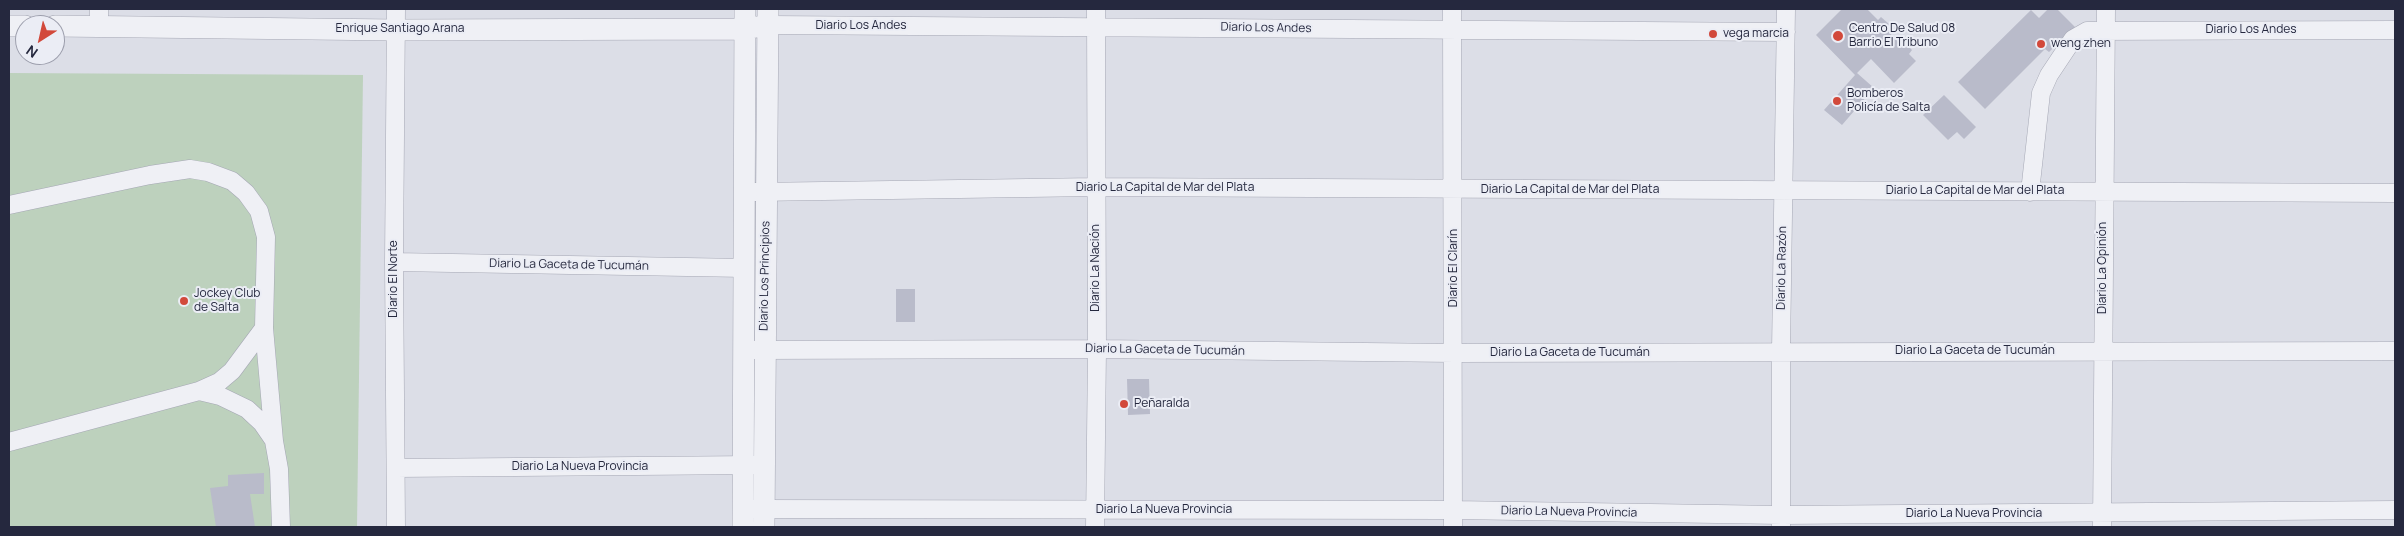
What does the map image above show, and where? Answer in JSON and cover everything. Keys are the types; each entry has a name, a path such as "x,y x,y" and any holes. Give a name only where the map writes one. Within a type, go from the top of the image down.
{"street":[{"name":"Diario El Norte","path":"396,9 394,262 396,527"},
{"name":"Diario El Clarín","path":"1452,9 1454,189 1453,518"},
{"name":"Diario La Razón","path":"1782,521 1781,351 1786,9"},
{"name":"Diario La Opinión","path":"2102,520 2106,9"},
{"name":"Enrique Santiago Arana","path":"65,24 99,17 396,30 745,19"},
{"name":"Diario Los Andes","path":"745,19 768,17 1096,17 1452,29 1786,32"},
{"name":"Diario Los Principios","path":"765,518 754,465 754,350 767,192 768,17"},
{"name":"Diario La Nación","path":"1095,518 1097,349 1096,17"},
{"name":"Diario Los Principios","path":"745,19 745,268 754,350"},
{"name":"Diario Los Andes","path":"2030,192 2036,121 2041,93 2049,75 2073,39 2087,31 2395,30"},
{"path":"9,206 150,175 190,169 208,172 232,181 246,192 259,211 266,236 264,328 274,441 279,469 281,527"},
{"name":"Diario La Capital de Mar del Plata","path":"744,192 1096,187 2395,193"},
{"name":"Diario La Gaceta de Tucumán","path":"394,262 745,268"},
{"path":"9,442 199,391 219,382 232,371 264,328"},
{"name":"Diario La Gaceta de Tucumán","path":"754,350 1097,349 1454,353 2395,351"},
{"path":"199,391 220,396 247,409 262,423 274,441"},
{"name":"Diario Los Principios","path":"743,518 754,465"},
{"name":"Diario La Nueva Provincia","path":"396,468 754,465"},
{"name":"Diario La Nueva Provincia","path":"743,518 2102,520 2395,510"}],"green space":[{"name":"Jockey Club de Salta","path":"9,73 363,75 357,527 9,527"}],"building":[{"path":"1842,9 1867,9 1878,20 1881,17 1889,24 1885,28 1902,46 1904,42 1912,50 1909,54 1916,61 1894,83 1871,59 1857,73 1874,88 1842,125 1824,110 1855,75 1816,35"},
{"path":"2048,9 2057,9 2075,27 2049,52 2045,49 1985,109 1958,82 2031,10 2039,18"},
{"path":"1944,95 1976,127 1964,139 1957,132 1948,140 1923,115"},
{"path":"896,289 915,289 915,322 896,322"},
{"path":"1127,379 1149,379 1150,414 1128,415"},
{"path":"264,473 264,494 250,494 255,527 216,527 210,488 228,486 228,475"}],"place":[{"name":"vega marcia","path":"1713,34"},
{"name":"Centro De Salud 08 Barrio El Tribuno","path":"1838,36"},
{"name":"weng zhen","path":"2041,44"},
{"name":"Bomberos Policía de Salta","path":"1837,101"},
{"name":"Jockey Club de Salta","path":"184,301"},
{"name":"Peñaralda","path":"1124,404"}]}
